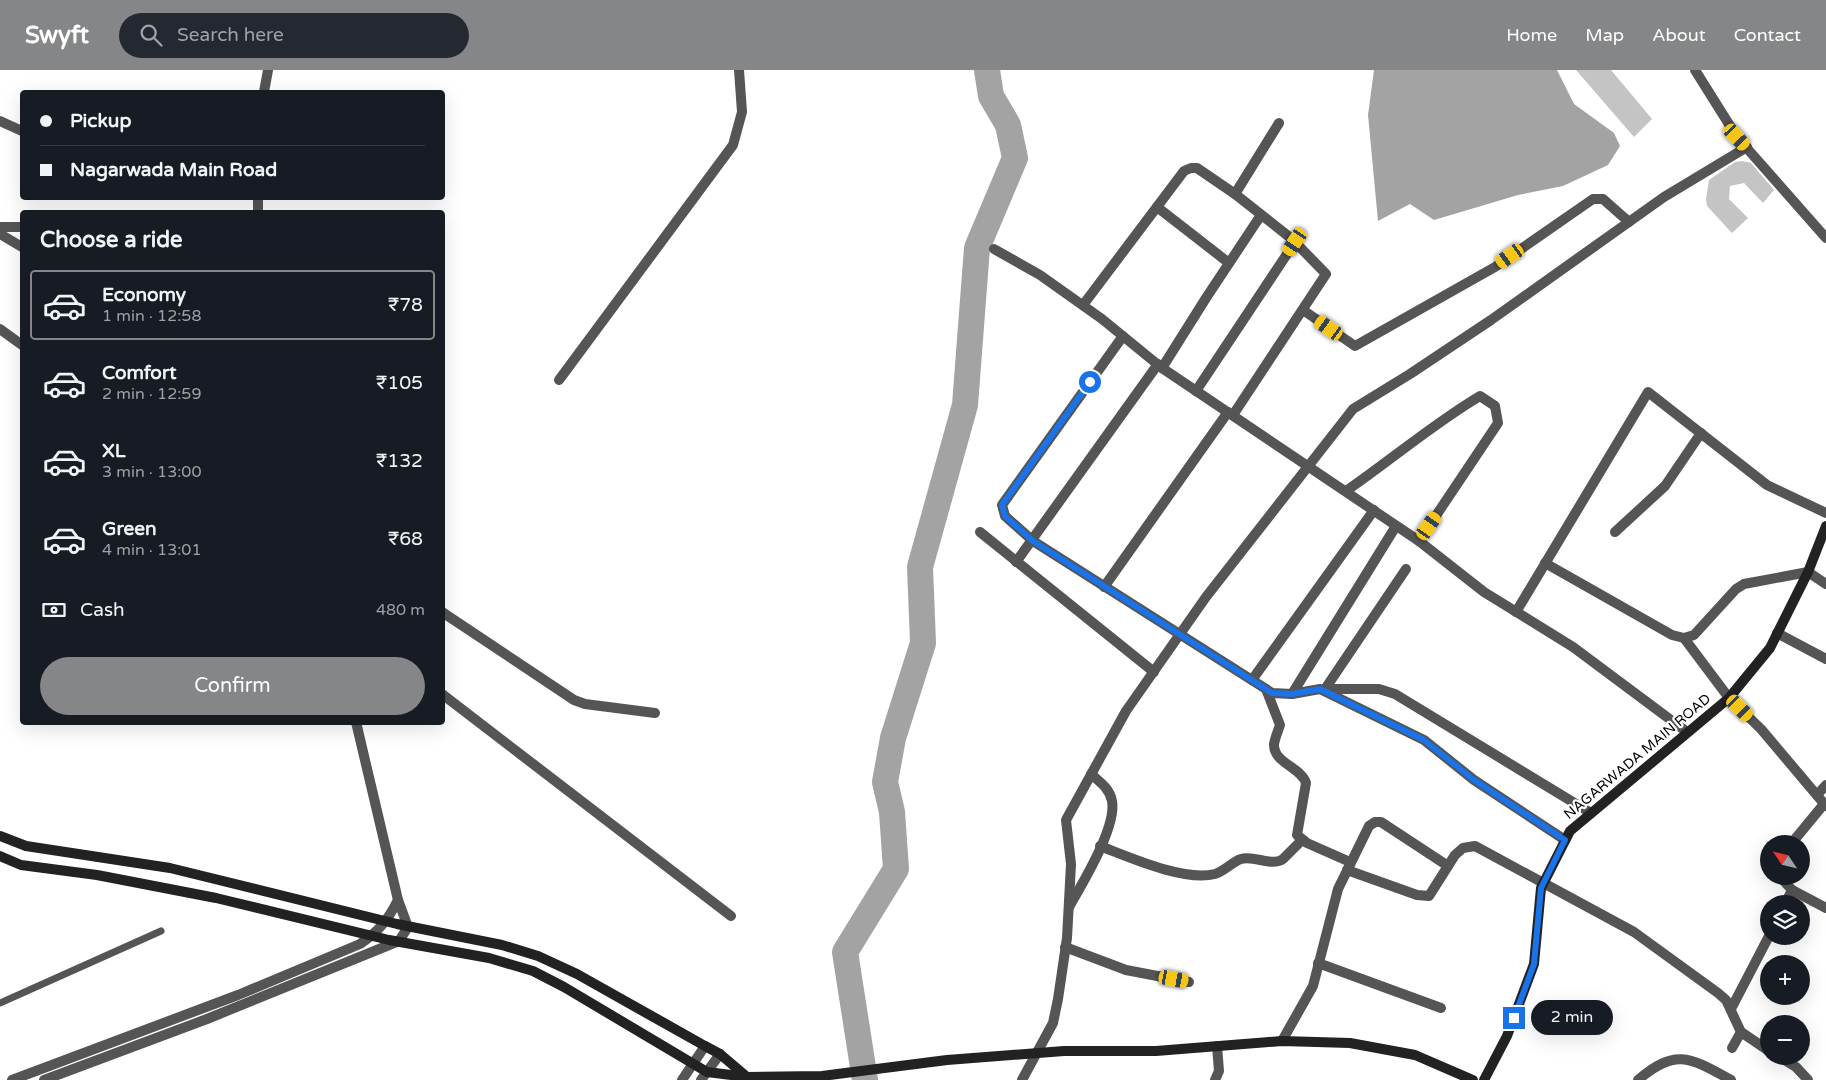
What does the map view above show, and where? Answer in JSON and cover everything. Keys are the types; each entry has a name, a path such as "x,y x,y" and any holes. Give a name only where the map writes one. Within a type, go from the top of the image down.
{"main road":[{"name":"NAGARWADA MAIN ROAD","path":"1484,1080 1507,1036 1534,964 1541,888 1570,831 1729,698 1770,648 1808,572 1826,526"},
{"path":"0,836 26,846 170,868 408,927 502,944 538,956 577,974 720,1054 747,1077"},
{"path":"0,856 21,865 97,875 216,898 399,941 488,958 533,972 564,987 694,1064 704,1076 822,1076 899,1066 1036,1054 1156,1051 1282,1041 1350,1042 1415,1055 1473,1080"}],"street":[{"path":"264,90 268,70"},
{"path":"559,380 733,145 742,112 739,70"},
{"path":"1694,70 1737,137 1826,238"},
{"path":"0,120 20,129"},
{"path":"1235,194 1279,123"},
{"path":"1022,1080 1054,1023 1069,907 1071,864 1066,820 1126,711 1206,597 1310,466 1352,408 1410,374 1492,320 1664,197 1747,147"},
{"path":"1083,305 1184,171 1191,168 1198,168 1235,194 1295,242 1326,274 1230,414 1104,587"},
{"path":"1303,310 1355,346 1495,267 1593,199 1603,199 1629,222"},
{"path":"1157,207 1229,263"},
{"path":"1016,562 1160,366 1261,215"},
{"path":"0,227 20,227"},
{"path":"0,234 20,246"},
{"path":"1196,391 1295,242"},
{"path":"994,249 1040,275 1083,305 1160,366 1419,541 1484,592 1573,647 1687,732"},
{"path":"0,329 20,344"},
{"path":"1123,336 1002,505 1005,516 1033,541 1272,693 1292,694 1323,689 1379,689 1395,694 1591,813"},
{"path":"1516,612 1648,392 1766,484 1826,513"},
{"path":"1346,491 1392,460 1448,415 1480,396 1495,406 1498,423 1419,541"},
{"path":"1615,532 1665,486 1701,434"},
{"path":"1252,680 1374,510"},
{"path":"1292,694 1396,526"},
{"path":"980,532 1154,672"},
{"path":"1545,563 1672,635 1684,638 1694,636 1736,588 1744,584 1808,572 1826,584"},
{"path":"1323,689 1406,569"},
{"path":"445,614 574,700 585,704 655,713"},
{"path":"1778,633 1826,659"},
{"path":"1684,638 1729,698 1761,729 1825,805 1800,835"},
{"path":"1266,689 1280,725 1274,744 1275,750 1281,759 1304,777 1306,783 1297,828 1297,834 1302,840 1348,866 1423,897 1429,896 1455,854 1463,848 1475,846 1634,932 1718,992 1730,1009 1742,1032 1760,1045"},
{"path":"1323,689 1424,740 1474,780 1565,840"},
{"path":"445,696 731,916"},
{"path":"44,1080 207,1019 399,941 408,927 398,900 357,725"},
{"path":"1069,907 1088,874 1112,818 1112,800 1106,788 1091,774"},
{"path":"1817,795 1826,785"},
{"path":"1282,1041 1307,999 1338,889 1365,830 1375,822 1381,822 1448,866"},
{"path":"1100,846 1159,868 1209,875 1225,869 1240,859 1249,858 1274,862 1282,860 1302,840"},
{"path":"1787,885 1792,890 1826,908"},
{"path":"1790,895 1792,890"},
{"path":"12,1080 238,995 360,944 374,935 387,922 398,900"},
{"path":"1730,1009 1764,945"},
{"path":"1065,947 1126,970 1189,982"},
{"path":"1318,963 1441,1008"},
{"path":"1732,1048 1742,1032"},
{"path":"682,1080 705,1046"},
{"path":"1215,1080 1219,1072 1217,1046"},
{"path":"704,1076 720,1054"},
{"path":"1638,1080 1665,1060 1677,1058 1698,1062 1731,1080"},
{"path":"1793,1065 1808,1080"}],"lane":[{"path":"0,1003 161,931"}],"shaded area":[{"path":"1374,70 1557,70 1574,104 1614,133 1620,146 1608,165 1563,186 1518,195 1434,220 1410,204 1378,221 1368,115"}],"building":[{"path":"1576,70 1611,70 1652,119 1634,137"},
{"path":"1735,162 1751,163 1774,190 1763,203 1744,183 1730,186 1729,199 1748,218 1732,233 1707,206 1706,199 1709,180"}],"waterway":[{"path":"865,1080 845,952 896,869 892,812 885,782 893,738 923,643 920,567 965,405 977,248 1015,158 1008,125 991,96 987,70"}],"route":[{"path":"1090,382 1002,505 1005,516 1033,541 1272,693 1292,694 1320,689 1371,716 1424,740 1474,780 1565,840 1541,888 1534,964 1514,1018"}]}
